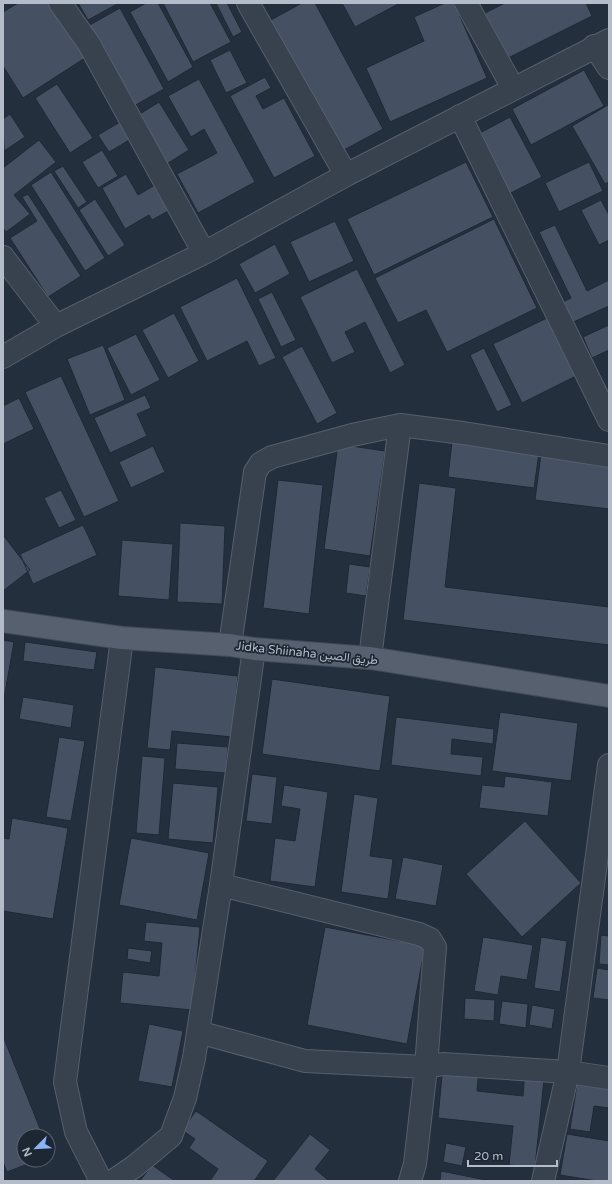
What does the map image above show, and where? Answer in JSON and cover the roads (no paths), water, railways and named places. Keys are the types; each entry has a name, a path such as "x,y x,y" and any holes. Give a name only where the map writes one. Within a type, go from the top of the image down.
{"main road":[{"name":"Jidka Shiinaha طريق الصين","path":"3,621 122,638 230,645 254,649 370,658 609,696"}],"street":[{"path":"60,3 89,44 204,253"},
{"path":"248,3 346,175"},
{"path":"466,3 513,88"},
{"path":"3,357 56,326 204,253 346,175 602,43 609,68"},
{"path":"460,116 609,420"},
{"path":"3,257 56,326"},
{"path":"230,645 255,472 261,462 272,457 352,435 400,425 463,433 609,456"},
{"path":"370,658 400,425"},
{"path":"101,1181 76,1132 64,1082 122,638"},
{"path":"113,1181 135,1166 170,1136 185,1098 198,1032 222,885 254,649"},
{"path":"543,1181 568,1072 609,765"},
{"path":"222,885 419,934 430,939 435,947 426,1067 415,1164 410,1181"},
{"path":"198,1032 305,1061 426,1067 443,1064 568,1072 609,1078"}]}
